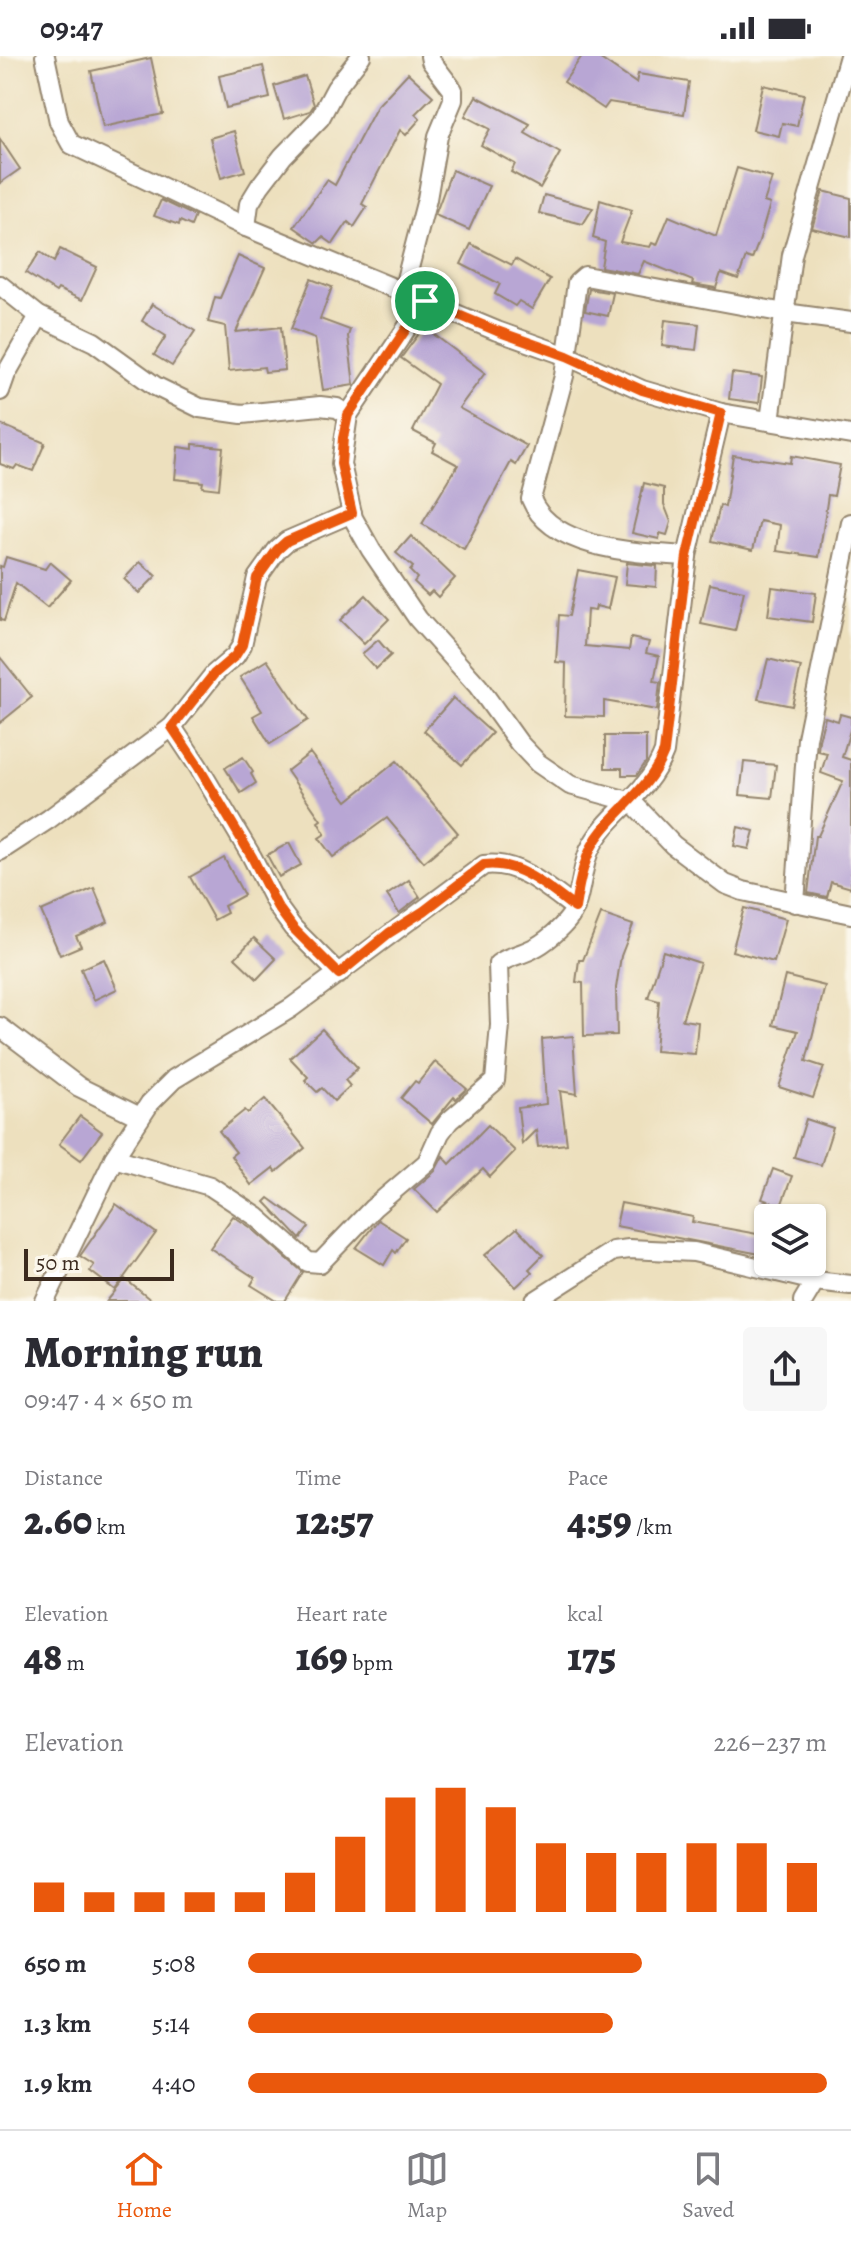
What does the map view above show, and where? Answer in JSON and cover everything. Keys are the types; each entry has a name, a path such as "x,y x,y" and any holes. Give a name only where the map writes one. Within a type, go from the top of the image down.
{"street":[{"path":"45,56 59,122 71,144 246,227 497,331 567,356 642,390 721,413 851,435"},
{"path":"246,227 249,204 260,186 283,156 320,118 336,88 361,56"},
{"path":"403,291 427,199 438,136 453,100 453,90 430,56"},
{"path":"770,421 792,255 849,56"},
{"path":"687,556 599,547 561,529 535,508 531,499 564,376 577,283 585,276 851,322"},
{"path":"0,285 39,316 94,342 155,386 200,408 242,414 320,406 337,408 348,415"},
{"path":"425,301 348,415 341,464 352,513 371,550 418,619 478,686 528,753 570,785 632,802 673,845 725,884 743,891 851,914"},
{"path":"0,391 6,374 39,316"},
{"path":"114,1158 210,1186 257,1217 308,1262 320,1263 373,1208 427,1162 449,1121 495,1081 500,1025 498,964 542,943 570,918 589,851 600,832 632,802 658,768 664,752 687,556 721,413"},
{"path":"0,851 49,819 172,727 214,674 235,656 242,645 257,578 277,550 287,541 352,513"},
{"path":"795,903 807,738 851,523"},
{"path":"172,727 252,857 277,906 293,928 339,974"},
{"path":"45,1301 114,1158 140,1117 174,1079 277,1017 484,865 511,868 525,874 575,908"},
{"path":"0,1027 79,1087 140,1117"},
{"path":"535,1301 613,1251 629,1249 694,1252 815,1281 851,1285"},
{"path":"803,1301 815,1281"}],"building":[{"path":"582,56 596,56 636,83 638,74 689,82 684,114 609,102 604,109 564,82"},
{"path":"151,58 163,114 103,127 91,71"},
{"path":"263,66 270,98 226,108 219,76"},
{"path":"408,73 433,96 415,114 420,119 406,135 400,130 362,204 367,207 354,227 348,222 333,244 323,237 317,243 294,227 327,180 335,185 377,106"},
{"path":"305,76 314,105 310,111 284,119 274,86"},
{"path":"763,85 804,94 797,126 782,123 779,136 753,130"},
{"path":"476,96 530,124 525,133 560,153 540,188 511,172 515,164 481,145 490,129 465,116"},
{"path":"234,131 245,171 221,178 210,138"},
{"path":"0,139 20,169 0,183"},
{"path":"737,168 772,178 764,202 770,204 759,241 752,259 746,257 738,279 721,273 716,288 692,284 693,281 644,261 638,274 601,267 605,242 593,238 600,200 632,210 620,242 650,247 652,243 657,245 669,216 716,236"},
{"path":"452,170 489,186 469,230 435,215"},
{"path":"823,191 851,198 851,237 812,228"},
{"path":"544,195 593,208 583,224 539,213"},
{"path":"161,200 195,216 191,226 154,216"},
{"path":"471,244 512,265 515,259 550,279 532,309 519,301 515,306 495,294 500,284 461,264"},
{"path":"60,249 97,267 82,300 58,289 56,292 26,273 40,252 54,262"},
{"path":"238,256 265,268 236,332 281,327 285,370 265,372 264,367 229,371 225,326 208,322 215,297 220,298"},
{"path":"311,279 332,287 320,319 350,330 348,336 354,385 323,390 315,338 291,329"},
{"path":"589,289 613,293 608,316 585,311"},
{"path":"152,304 195,331 172,366 154,355 166,336 142,321"},
{"path":"665,320 699,324 696,350 662,346"},
{"path":"424,327 485,373 459,408 527,446 516,465 511,462 464,549 422,524 458,465 432,451 436,443 413,431 437,384 401,358"},
{"path":"732,373 762,377 759,403 729,399"},
{"path":"0,424 45,443 33,471 17,465 14,469 0,464"},
{"path":"193,444 223,447 219,489 202,487 203,482 175,479 178,447 193,449"},
{"path":"733,455 790,463 791,456 840,465 834,496 828,495 819,557 777,551 780,525 760,521 753,550 712,541 720,505 725,507"},
{"path":"644,483 664,488 664,504 671,522 667,535 660,533 659,539 632,533"},
{"path":"411,536 455,578 438,597 432,591 428,595 414,582 417,578 410,571 413,567 396,553"},
{"path":"6,557 45,569 50,562 71,580 47,608 16,583 4,621 0,620 0,566 3,567"},
{"path":"140,562 156,576 139,593 124,579"},
{"path":"627,563 657,566 656,587 625,584"},
{"path":"578,570 615,577 608,609 596,606 595,611 587,610 585,646 629,650 631,638 649,642 646,653 659,656 654,681 660,682 657,710 604,701 604,717 565,716 566,663 556,662 559,615 569,616"},
{"path":"710,584 744,591 735,631 701,624"},
{"path":"772,587 816,593 812,622 768,616"},
{"path":"366,595 389,619 364,644 340,620"},
{"path":"378,640 391,655 376,669 362,654"},
{"path":"0,657 32,697 0,723"},
{"path":"768,659 801,667 792,706 758,699"},
{"path":"267,660 308,720 270,744 253,716 262,711 240,677"},
{"path":"453,698 492,733 462,765 424,731"},
{"path":"840,714 851,717 842,757 851,760 851,888 831,882 827,897 808,893 815,836 818,836 843,781 821,773 827,753 818,751 825,717 838,721"},
{"path":"605,736 646,736 646,762 637,775 622,775 622,768 605,768"},
{"path":"310,753 347,801 397,761 458,833 424,862 387,818 333,857 319,838 325,834 318,822 321,820 287,771"},
{"path":"243,757 256,783 241,793 225,768"},
{"path":"744,762 776,765 772,798 740,795"},
{"path":"738,827 754,831 749,849 734,846"},
{"path":"289,843 301,865 279,877 267,855"},
{"path":"224,858 244,895 224,906 227,913 214,920 190,877"},
{"path":"409,880 420,897 399,913 387,895"},
{"path":"94,888 108,922 76,936 81,946 60,955 41,911"},
{"path":"744,908 786,919 774,962 732,951"},
{"path":"601,914 633,925 621,956 616,988 617,1035 584,1036 583,983 576,982 579,960 583,960"},
{"path":"254,938 276,959 257,979 235,958"},
{"path":"663,951 700,963 682,1020 698,1022 695,1054 655,1051 659,1001 648,998"},
{"path":"104,959 117,989 94,1000 81,969"},
{"path":"785,976 825,986 806,1061 824,1067 813,1098 779,1087 798,1031 773,1025"},
{"path":"322,1029 358,1068 345,1080 350,1086 334,1101 322,1088 317,1092 290,1058"},
{"path":"573,1036 577,1094 560,1091 567,1144 538,1147 536,1130 522,1144 518,1108 546,1104 542,1039"},
{"path":"435,1062 467,1089 456,1099 454,1097 432,1124 401,1098"},
{"path":"265,1099 305,1148 276,1172 273,1168 251,1185 231,1156 236,1152 219,1131"},
{"path":"80,1116 102,1132 81,1160 59,1144"},
{"path":"806,1119 833,1128 821,1165 794,1157"},
{"path":"488,1125 515,1151 490,1177 483,1169 437,1212 414,1189 435,1171 443,1156 450,1164"},
{"path":"773,1169 792,1176 782,1204 762,1199"},
{"path":"269,1198 309,1227 300,1239 265,1202"},
{"path":"621,1203 693,1217 692,1222 754,1233 754,1253 616,1226"},
{"path":"116,1204 156,1233 115,1290 90,1271 94,1265 80,1256"},
{"path":"233,1216 303,1272 285,1301 277,1301 251,1285 255,1278 210,1248"},
{"path":"378,1220 406,1238 396,1253 393,1250 384,1265 356,1248"},
{"path":"517,1228 543,1255 529,1269 532,1272 516,1287 485,1255"},
{"path":"125,1279 152,1301 107,1301"}],"route":[{"path":"425,301 567,356 642,390 721,413 687,556 664,752 645,787 600,832 589,851 575,908 525,874 511,868 484,865 424,911 389,933 339,974 293,928 277,906 252,857 172,727 214,674 235,656 242,645 257,578 277,550 287,541 352,513 341,464 348,415 425,301"}]}
